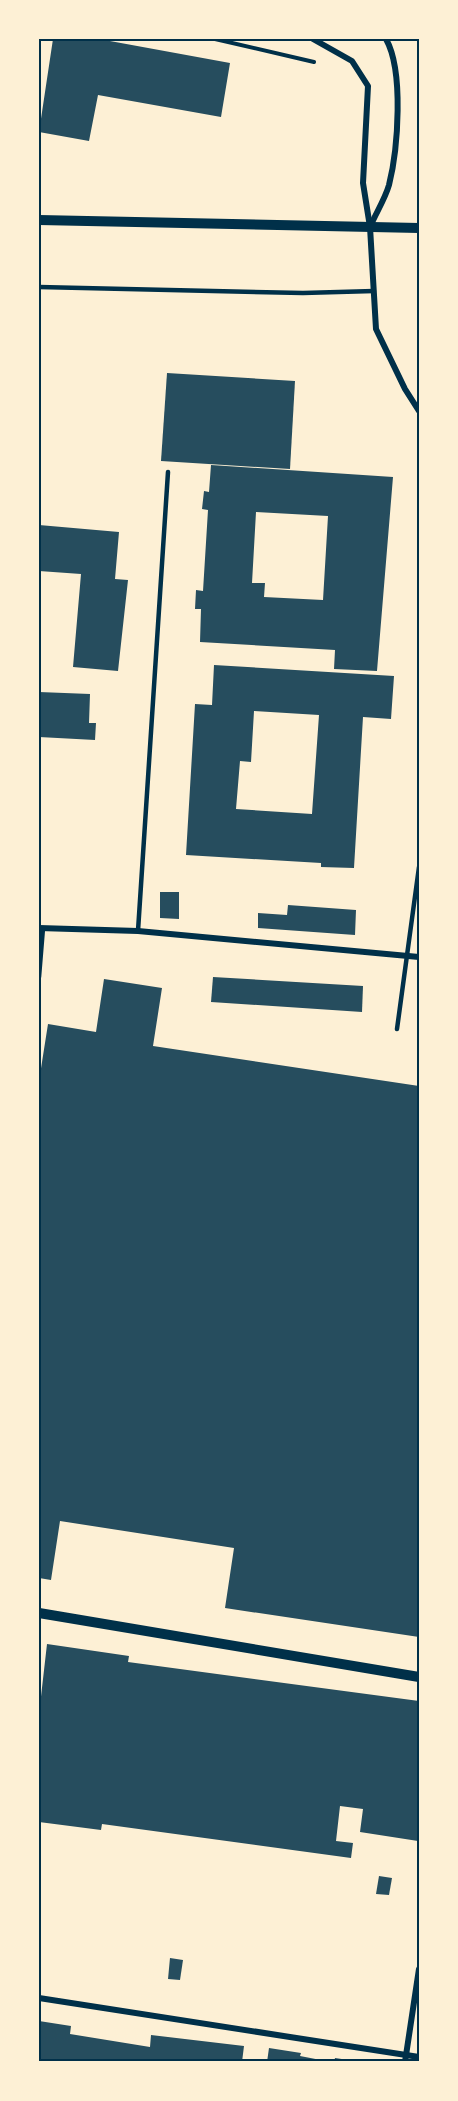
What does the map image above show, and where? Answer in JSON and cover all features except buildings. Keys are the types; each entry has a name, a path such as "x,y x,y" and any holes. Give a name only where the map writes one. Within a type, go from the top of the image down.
{"street":[{"path":"313,39 352,61 368,86 363,183 370,227 376,329 405,389 419,411"},
{"path":"370,227 389,185 399,98 393,52 386,39"},
{"path":"39,220 419,228"},
{"path":"41,928 138,931 419,957"},
{"path":"39,1613 419,1677"},
{"path":"406,2059 419,1969"},
{"path":"39,1998 406,2059 419,2057"}],"lane":[{"path":"39,287 303,293 374,291"},
{"path":"138,931 168,472"},
{"path":"397,1029 419,867"},
{"path":"39,977 41,928"}],"path":[{"path":"215,39 316,63"}]}
